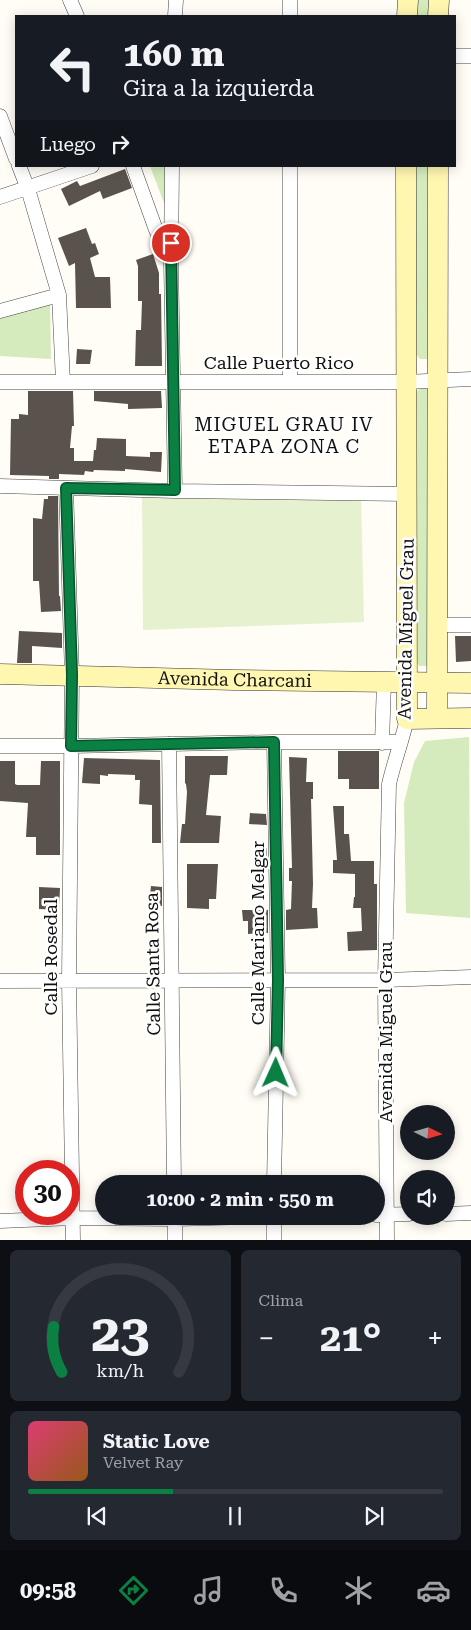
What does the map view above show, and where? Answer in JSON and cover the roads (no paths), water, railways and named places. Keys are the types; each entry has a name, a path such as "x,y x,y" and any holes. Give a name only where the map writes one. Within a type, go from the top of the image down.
{"street":[{"path":"70,0 76,15"},
{"path":"175,15 176,0"},
{"path":"290,0 290,15"},
{"path":"407,15 408,0"},
{"path":"438,15 439,0"},
{"path":"456,56 471,56"},
{"path":"0,116 15,156"},
{"path":"19,167 28,189 59,295 63,382"},
{"path":"0,197 89,167"},
{"path":"133,167 156,230 171,262"},
{"path":"172,167 171,262 175,490"},
{"path":"290,167 290,382"},
{"name":"Avenida Miguel Grau","path":"383,1175 389,784 407,718 406,167"},
{"name":"Avenida Miguel Grau","path":"437,718 438,167"},
{"path":"0,311 59,295"},
{"name":"Calle Puerto Rico","path":"0,382 406,382 471,379"},
{"path":"0,486 406,494"},
{"name":"Calle Rosedal","path":"66,488 72,675 69,980 72,1160"},
{"path":"438,625 471,625"},
{"name":"Avenida Charcani","path":"0,674 234,680 471,683"},
{"path":"382,743 384,682"},
{"path":"407,718 471,718"},
{"name":"Calle Mariano Melgar","path":"274,742 278,980 274,1175"},
{"path":"0,746 401,742"},
{"name":"Calle Santa Rosa","path":"169,744 174,1175"},
{"path":"0,981 385,980 471,977"},
{"path":"455,1214 471,1213"},
{"path":"385,1215 400,1214"},
{"path":"80,1218 95,1218"},
{"path":"0,1221 15,1220"},
{"name":"Calle Rosedal","path":"73,1225 73,1240"},
{"path":"175,1225 175,1240"},
{"path":"274,1225 274,1240"},
{"name":"Avenida Miguel Grau","path":"384,1225 387,1240"}],"district":[{"name":"MIGUEL GRAU IV ETAPA ZONA C","path":"284,435"}]}
